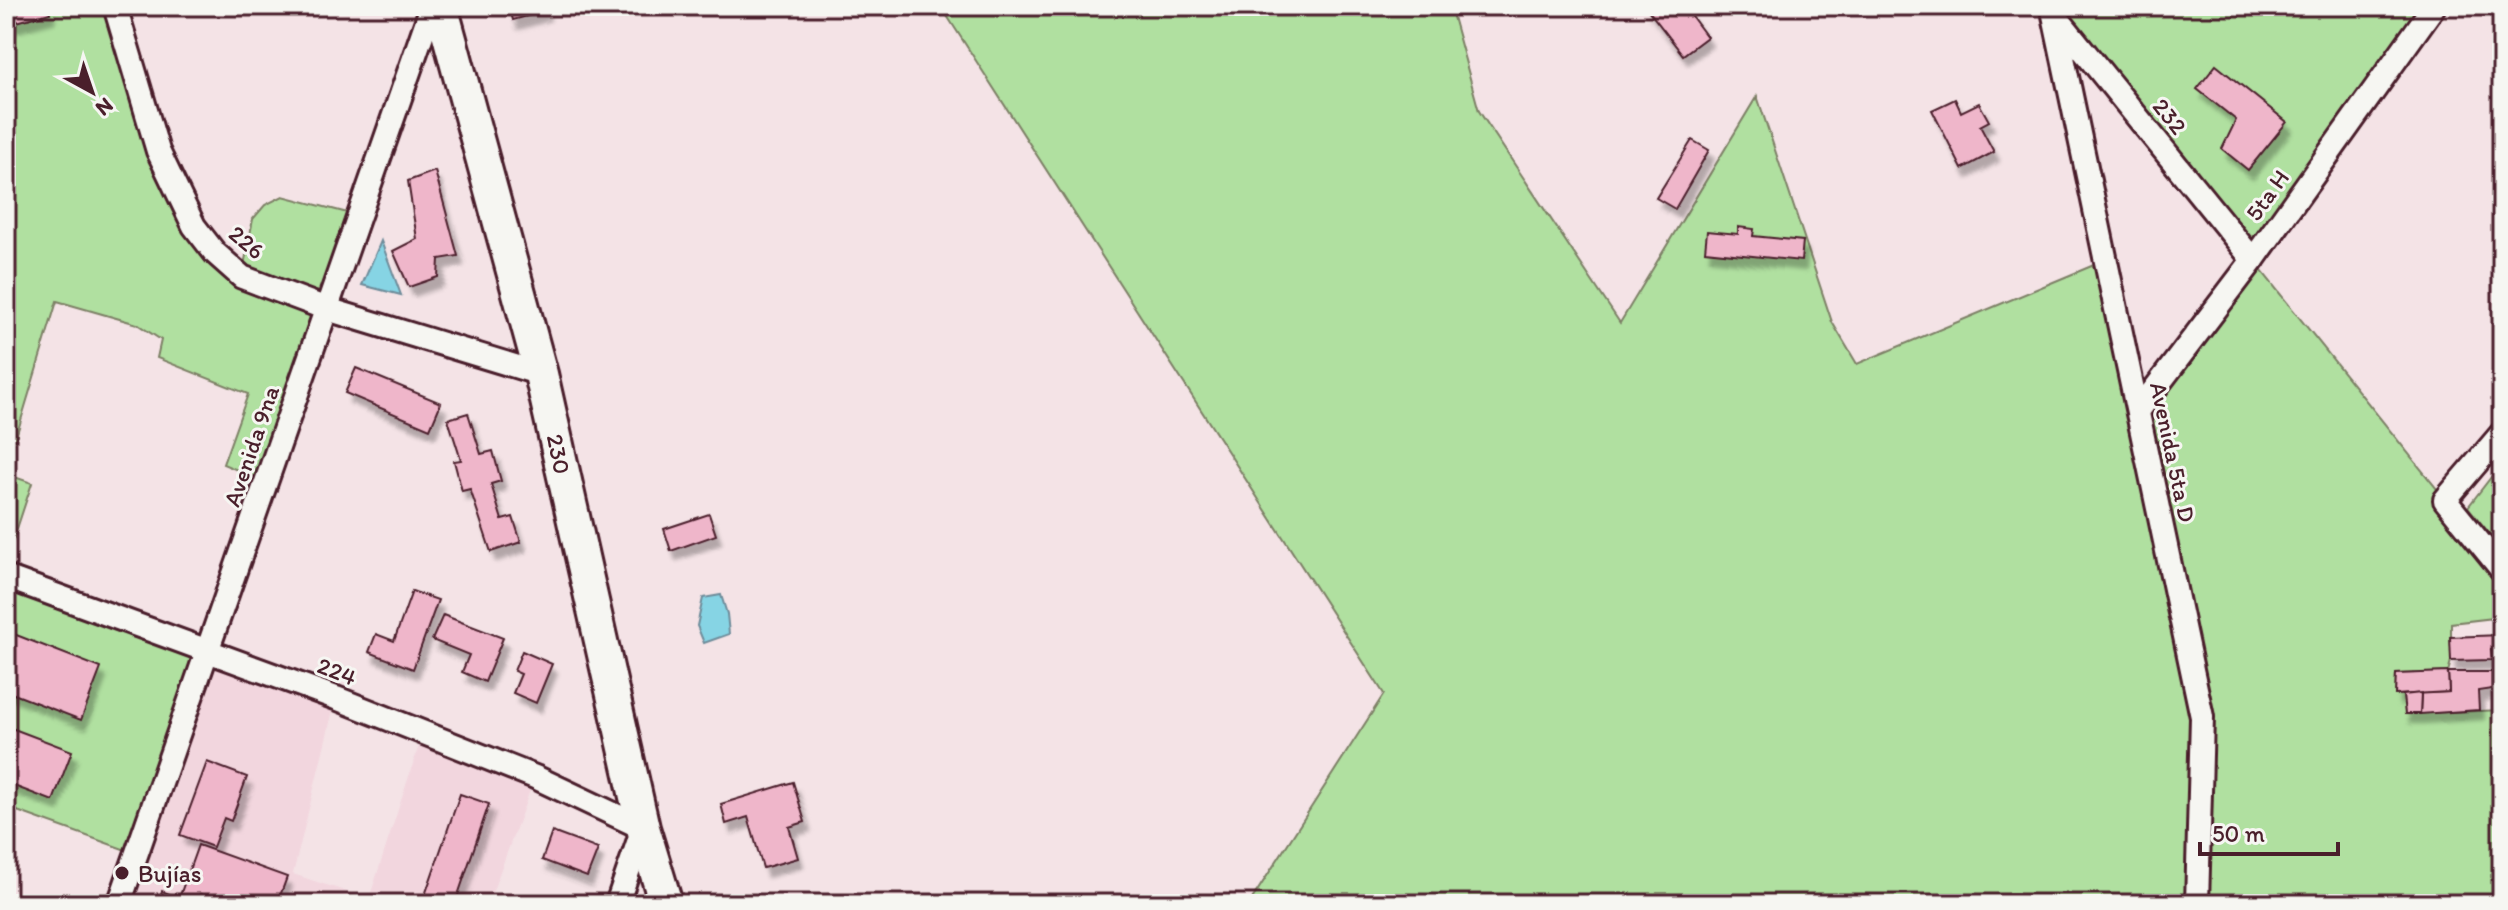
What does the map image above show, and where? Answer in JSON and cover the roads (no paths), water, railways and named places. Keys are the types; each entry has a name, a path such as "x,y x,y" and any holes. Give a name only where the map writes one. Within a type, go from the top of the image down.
{"street":[{"name":"226","path":"115,6 158,151 194,226 215,253 242,277 327,309 541,374"},
{"name":"Avenida 9na","path":"119,904 432,6"},
{"name":"230","path":"441,6 541,374 643,828 666,904"},
{"name":"5ta H","path":"2138,411 2253,260 2434,6"},
{"name":"232","path":"2054,9 2253,260"},
{"name":"Avenida 5ta D","path":"2054,9 2202,717 2197,904"},
{"path":"2502,433 2445,500 2502,570"},
{"name":"224","path":"6,577 336,698 535,777 643,828"},
{"path":"617,904 643,828"}],"water":[{"path":"381,241 401,295 362,285"},
{"path":"721,595 729,634 704,643 697,626 703,598"}],"place":[{"name":"Bujías","path":"122,873"}]}
